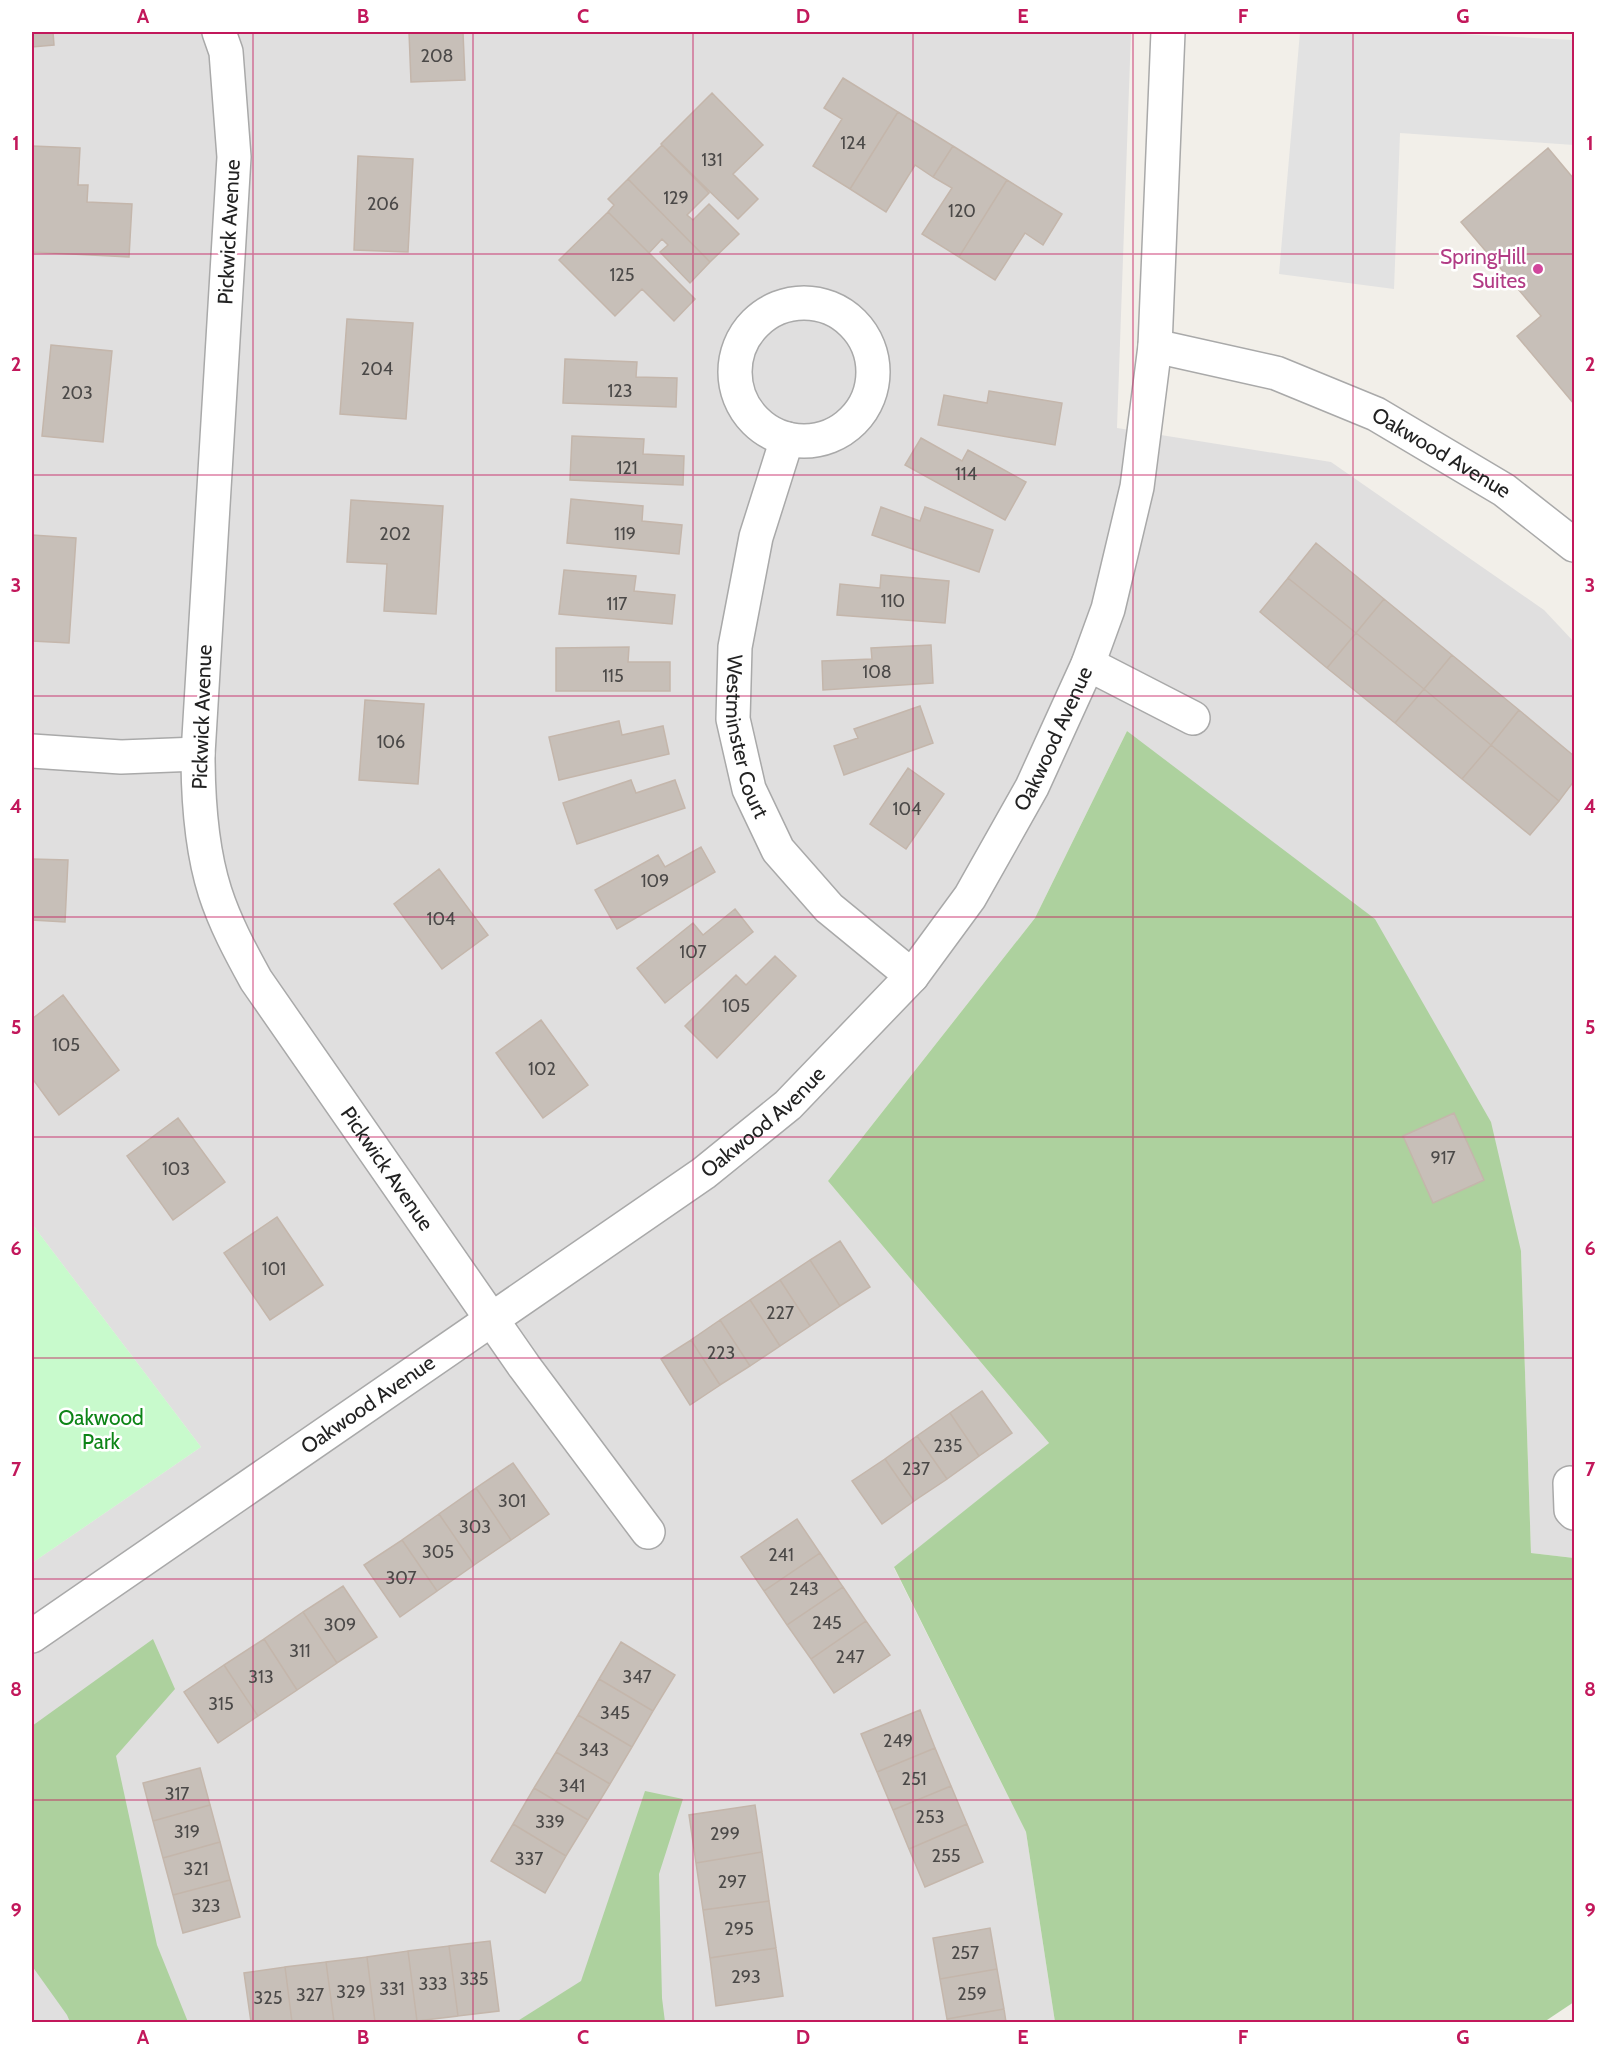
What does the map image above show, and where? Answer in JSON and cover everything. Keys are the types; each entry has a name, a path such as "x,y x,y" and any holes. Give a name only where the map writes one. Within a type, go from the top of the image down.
{"street":[{"name":"Pickwick Avenue","path":"219,32 226,52 234,157 198,754 202,833 215,890 235,942 256,980 524,1366 648,1533"},
{"name":"Oakwood Avenue","path":"32,1636 704,1173 788,1105 912,976 976,887 1032,787 1088,664 1108,609 1137,487 1155,346 1168,32"},
{"path":"796,303 820,305 840,312 856,327 868,345 873,366 871,388 863,408 849,424 830,435 809,441 788,439 766,430 748,413 737,392 734,368 740,344 753,324 773,310 796,303"},
{"name":"Oakwood Avenue","path":"1155,346 1276,373 1376,414 1504,490 1575,545"},
{"name":"Westminster Court","path":"788,439 754,548 735,647 733,719 749,789 778,850 829,908 912,976"},
{"path":"1088,664 1193,718"},
{"path":"32,751 121,757 198,754"}],"shaded area":[{"path":"32,32 1131,32 1117,428 1331,462 1544,610 1574,642 1574,1558 1531,1553 1521,1251 1127,731 1035,918 828,1181 1049,1443 894,1568 1026,1832 1055,2022 32,2022 32,1563 201,1447 32,1224"},
{"path":"1300,32 1421,32 1574,40 1574,145 1400,133 1394,289 1279,274"}],"green space":[{"path":"1127,731 1375,919 1491,1122 1521,1251 1531,1553 1574,1558 1574,2002 1544,2022 1055,2022 1026,1832 894,1567 1049,1443 828,1181 1035,918"},
{"name":"Oakwood Park","path":"32,1224 201,1447 32,1563"},
{"path":"153,1639 175,1689 116,1756 157,1945 188,2022 70,2022 32,1966 32,1726"},
{"path":"645,1791 683,1799 659,1874 662,1998 665,2022 516,2022 581,1981"}],"building":[{"path":"32,32 53,32 54,45 32,47"},
{"path":"409,32 463,32 465,80 411,82"},
{"path":"843,78 898,112 850,189 813,166 842,119 824,108"},
{"path":"712,93 763,145 733,174 758,199 738,219 661,144"},
{"path":"898,112 953,146 933,177 915,165 886,212 850,189"},
{"path":"662,145 709,193 687,215 693,220 709,204 739,234 710,262 628,179"},
{"path":"32,146 80,148 78,185 88,185 87,202 132,204 129,257 32,252"},
{"path":"953,146 1007,180 959,257 922,234 952,188 933,177"},
{"name":"SpringHill Suites","path":"1548,148 1574,179 1574,404 1517,336 1541,316 1461,222"},
{"path":"358,156 413,159 408,252 354,250"},
{"path":"628,179 710,262 690,283 660,252 668,245 662,239 649,253 608,212 614,205 608,199"},
{"path":"1007,180 1062,214 1043,245 1025,233 995,280 959,257"},
{"path":"608,212 695,299 674,321 642,289 615,316 559,260"},
{"path":"347,319 413,323 406,419 340,414"},
{"path":"51,345 112,351 103,442 42,436"},
{"path":"565,359 637,362 636,377 677,378 676,407 563,403"},
{"path":"989,391 1062,403 1055,445 938,425 944,395 987,403"},
{"path":"572,436 644,439 643,454 684,456 683,485 570,480"},
{"path":"921,438 962,461 968,450 1026,482 1005,520 905,465"},
{"path":"571,499 643,506 642,521 682,525 679,554 567,543"},
{"path":"351,500 443,506 436,614 384,611 387,564 347,562"},
{"path":"881,507 920,521 925,507 993,530 979,572 872,535"},
{"path":"32,535 76,538 69,643 32,641"},
{"path":"1316,543 1384,599 1356,633 1288,578"},
{"path":"564,570 636,576 634,591 675,595 672,624 559,614"},
{"path":"881,575 949,581 945,623 837,615 840,584 880,588"},
{"path":"1288,578 1356,633 1327,668 1260,612"},
{"path":"1384,599 1452,655 1424,689 1356,633"},
{"path":"1356,633 1424,689 1395,723 1327,668"},
{"path":"931,645 933,683 823,690 822,661 872,659 871,648"},
{"path":"629,647 628,662 670,662 670,691 556,691 556,648"},
{"path":"1452,655 1519,710 1491,745 1424,689"},
{"path":"1424,689 1491,745 1462,779 1395,723"},
{"path":"365,700 424,704 418,784 359,780"},
{"path":"920,706 933,743 844,775 834,746 858,738 854,729"},
{"path":"1519,710 1574,756 1574,781 1559,801 1491,745"},
{"path":"619,721 622,735 663,726 669,754 559,780 549,737"},
{"path":"1491,745 1559,801 1530,835 1462,779"},
{"path":"908,768 944,794 906,849 870,824"},
{"path":"631,780 636,793 675,780 685,808 577,844 563,803"},
{"path":"701,847 715,872 617,929 595,890 658,855 665,867"},
{"path":"32,859 68,860 65,922 32,920"},
{"path":"439,869 488,935 442,969 394,904"},
{"path":"735,909 753,932 665,1003 637,968 693,923 703,935"},
{"path":"775,956 796,976 717,1058 685,1026 736,975 746,985"},
{"path":"63,995 119,1070 59,1115 32,1078 32,1019"},
{"path":"541,1020 588,1085 543,1118 496,1053"},
{"path":"1454,1113 1484,1180 1433,1203 1403,1136"},
{"path":"178,1118 225,1182 173,1220 127,1156"},
{"path":"277,1217 323,1285 270,1320 224,1253"},
{"path":"840,1241 870,1287 840,1306 810,1260"},
{"path":"810,1260 840,1306 810,1326 780,1280"},
{"path":"780,1280 810,1326 780,1346 750,1300"},
{"path":"750,1300 780,1346 750,1366 720,1320"},
{"path":"720,1320 750,1366 720,1385 691,1340"},
{"path":"691,1340 720,1385 690,1405 661,1359"},
{"path":"982,1391 1012,1433 979,1456 950,1413"},
{"path":"950,1413 979,1456 947,1479 917,1436"},
{"path":"917,1436 947,1479 914,1501 885,1459"},
{"path":"885,1459 914,1501 882,1524 852,1481"},
{"path":"513,1463 549,1514 511,1540 476,1488"},
{"path":"476,1488 511,1540 474,1565 439,1514"},
{"path":"439,1514 474,1565 437,1591 402,1540"},
{"path":"797,1519 820,1553 764,1591 741,1557"},
{"path":"402,1540 437,1591 400,1617 364,1565"},
{"path":"820,1553 843,1587 787,1625 764,1591"},
{"path":"343,1586 377,1637 337,1663 303,1612"},
{"path":"843,1587 866,1621 811,1659 787,1625"},
{"path":"303,1612 337,1663 297,1690 264,1639"},
{"path":"866,1621 890,1655 834,1693 811,1659"},
{"path":"264,1639 297,1690 258,1716 224,1665"},
{"path":"621,1642 675,1675 653,1711 599,1679"},
{"path":"224,1665 258,1716 218,1743 184,1692"},
{"path":"599,1679 653,1711 632,1747 578,1715"},
{"path":"920,1710 935,1748 877,1772 861,1734"},
{"path":"578,1715 632,1747 610,1784 556,1752"},
{"path":"935,1748 951,1786 893,1810 877,1772"},
{"path":"556,1752 610,1784 588,1820 534,1788"},
{"path":"200,1768 210,1805 153,1821 143,1783"},
{"path":"951,1786 967,1824 909,1849 893,1810"},
{"path":"534,1788 588,1820 566,1856 513,1824"},
{"path":"210,1805 220,1842 163,1858 153,1821"},
{"path":"755,1805 762,1852 696,1863 689,1815"},
{"path":"513,1824 566,1856 545,1893 491,1861"},
{"path":"967,1824 983,1862 925,1887 909,1849"},
{"path":"220,1842 230,1880 173,1895 163,1858"},
{"path":"762,1852 769,1901 703,1910 696,1863"},
{"path":"230,1880 240,1917 183,1933 173,1895"},
{"path":"769,1901 776,1948 710,1958 703,1910"},
{"path":"990,1928 997,1969 940,1979 933,1938"},
{"path":"490,1941 499,2011 458,2016 449,1946"},
{"path":"449,1946 458,2016 417,2021 408,1951"},
{"path":"776,1948 783,1996 716,2006 710,1958"},
{"path":"408,1951 417,2021 375,2022 367,1957"},
{"path":"367,1957 375,2022 334,2022 326,1962"},
{"path":"326,1962 334,2022 292,2022 285,1967"},
{"path":"285,1967 292,2022 251,2022 244,1973"},
{"path":"997,1969 1004,2009 947,2019 940,1979"},
{"path":"1004,2009 1006,2022 948,2022 947,2019"}],"place":[{"name":"SpringHill Suites","path":"1538,269"}]}
